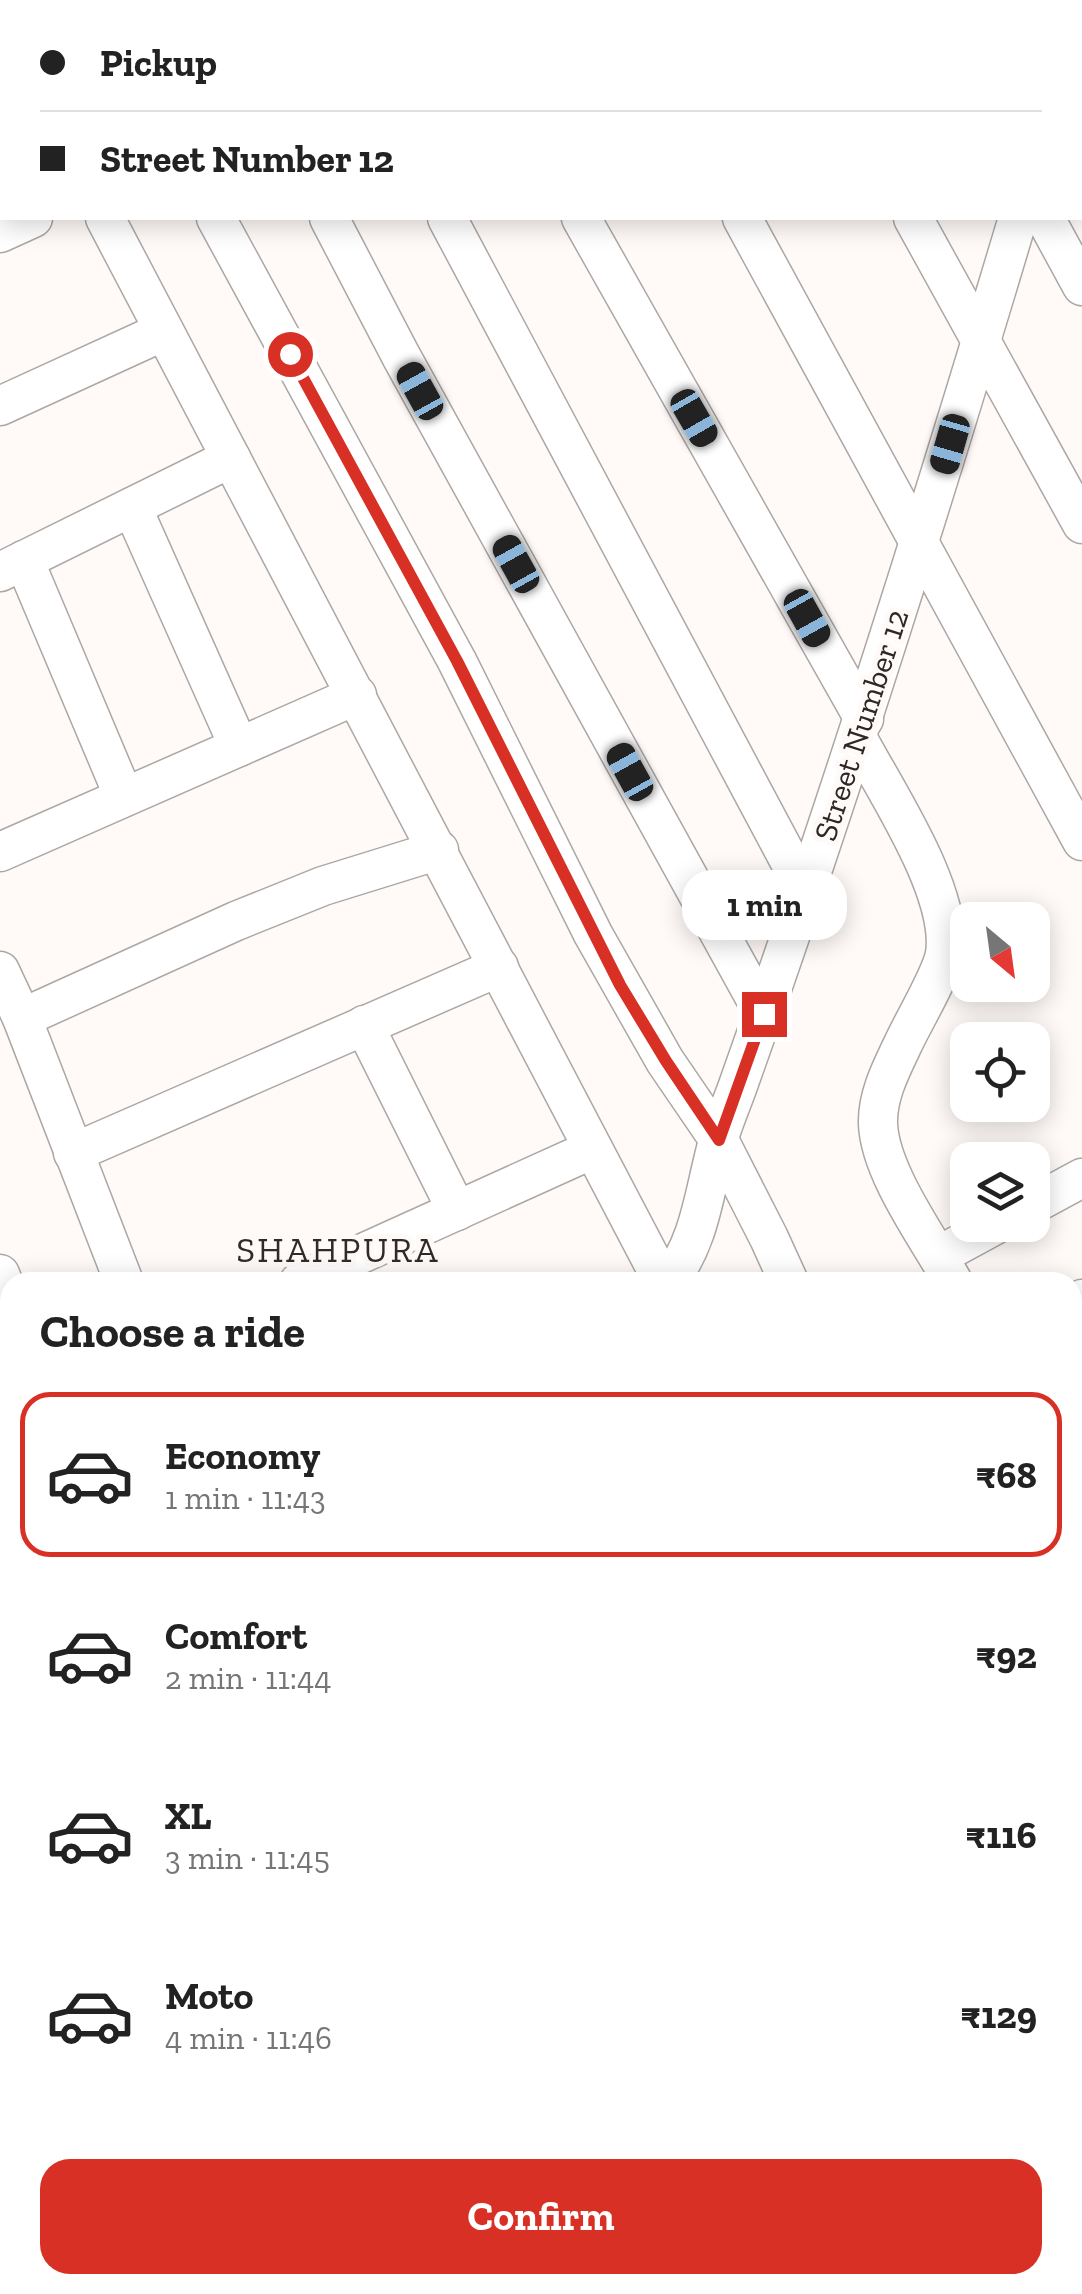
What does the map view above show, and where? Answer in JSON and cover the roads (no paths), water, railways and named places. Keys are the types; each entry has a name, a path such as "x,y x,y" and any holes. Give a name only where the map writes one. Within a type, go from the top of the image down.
{"street":[{"path":"0,232 28,220"},
{"path":"107,220 661,1272"},
{"path":"217,220 457,661 610,964 666,1061 719,1140 784,1272"},
{"path":"330,220 410,374 764,1014"},
{"path":"448,220 806,892"},
{"path":"582,220 860,728 927,868 941,908 944,957 890,1071 880,1102 878,1126 892,1170 945,1269 976,1242"},
{"path":"743,220 1082,840"},
{"path":"914,220 1082,524"},
{"name":"Street Number 12","path":"675,1272 685,1260 700,1220 719,1140 920,546 1017,220"},
{"path":"1046,220 1082,286"},
{"path":"0,406 164,331"},
{"path":"124,798 12,566 231,458"},
{"path":"132,506 239,747"},
{"path":"0,852 357,695"},
{"path":"22,1018 253,914 323,886 438,850"},
{"path":"74,1153 499,967"},
{"path":"0,970 120,1272"},
{"path":"364,1025 457,1210"},
{"path":"320,1272 594,1149"},
{"path":"1050,1195 1082,1178"}],"district":[{"name":"SHAHPURA","path":"338,1250"}]}
